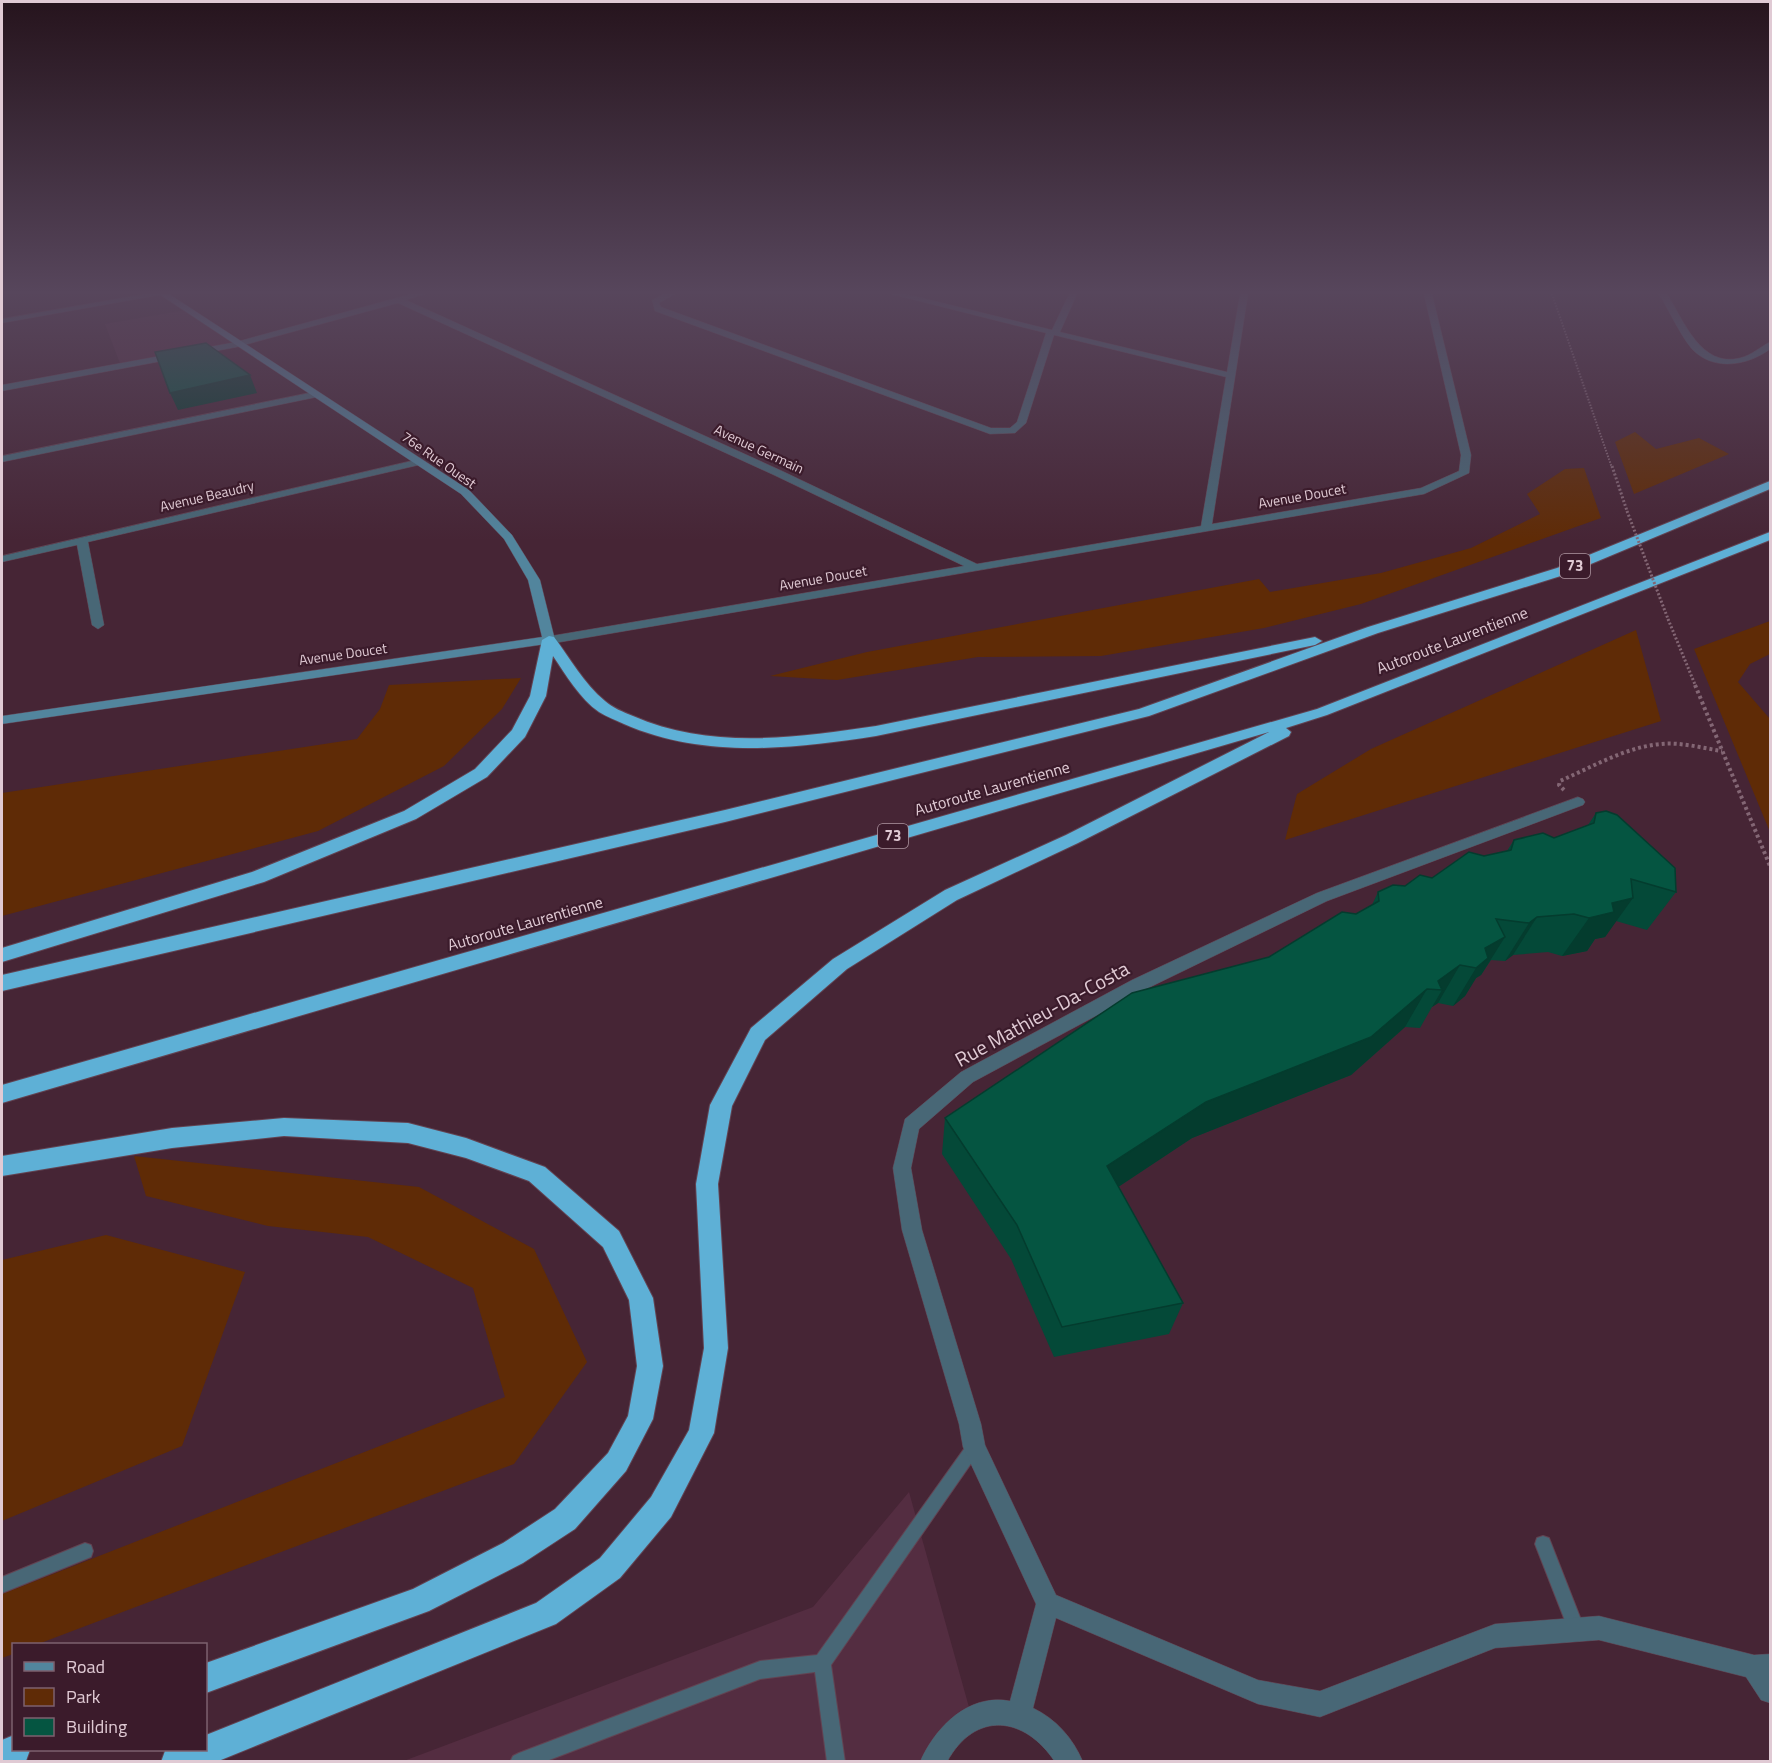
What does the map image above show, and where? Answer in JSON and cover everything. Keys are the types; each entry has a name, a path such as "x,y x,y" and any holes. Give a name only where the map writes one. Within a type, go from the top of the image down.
{"highway":[{"name":"Autoroute Laurentienne","path":"2,983 725,816 1144,713 1373,630 1562,571 1770,485"},
{"name":"Autoroute Laurentienne","path":"2,1094 1322,712 1770,536"},
{"path":"549,640 604,709 652,731 719,744 827,740 1373,630"},
{"path":"2,955 258,877 410,815 481,773 519,733 538,696 549,640"},
{"path":"207,1749 546,1614 610,1568 661,1507 701,1433 716,1348 707,1184 721,1105 758,1034 840,963 951,895 1072,839 1322,712"},
{"path":"2,1166 172,1138 284,1127 408,1133 466,1148 537,1174 611,1239 641,1298 650,1366 640,1419 617,1462 565,1519 513,1553 419,1601 207,1678"},
{"path":"176,1761 201,1751"}],"street":[{"path":"2,388 65,376"},
{"name":"76e Rue Ouest","path":"286,376 465,492 508,537 534,580 549,640"},
{"name":"Avenue Germain","path":"566,376 778,473 975,567"},
{"path":"841,376 990,431 1012,431 1021,423 1037,376"},
{"path":"1206,528 1231,376"},
{"name":"Avenue Doucet","path":"2,720 549,640 1424,491 1464,473 1466,455 1447,376"},
{"path":"2,459 314,395"},
{"name":"Avenue Beaudry","path":"2,559 420,462"},
{"path":"82,540 98,625"},
{"name":"Rue Mathieu-Da-Costa","path":"1048,1603 974,1447 970,1424 912,1230 902,1168 911,1125 967,1077 1169,971 1322,897 1578,802"},
{"path":"1019,1715 1048,1603 1258,1692 1320,1704 1495,1636 1599,1628 1762,1666 1770,1691"},
{"path":"933,1761 951,1732 972,1718 995,1713 1019,1715 1042,1727 1062,1747 1070,1761"}],"lane":[{"path":"836,1761 822,1663 974,1447"},
{"path":"1543,1544 1577,1630"},
{"path":"2,1585 85,1551"},
{"path":"519,1761 760,1670 822,1663"}],"path":[{"path":"1580,376 1627,511 1668,619 1770,866"},
{"path":"1578,802 1559,785 1560,781 1589,768 1662,744 1722,751"}],"shaded area":[{"path":"909,1492 972,1718 933,1761 401,1762 813,1607"}],"green space":[{"path":"1635,432 1656,449 1699,438 1729,454 1634,494 1615,442"},
{"path":"1584,468 1601,518 1361,604 1264,628 1101,656 978,657 837,680 770,676 867,652 1259,579 1270,592 1381,573 1471,548 1540,514 1527,494 1565,469"},
{"path":"1770,621 1770,654 1750,664 1738,682 1770,719 1770,832 1694,649"},
{"path":"1636,630 1661,721 1285,840 1297,794 1371,749"},
{"path":"521,678 502,709 444,766 318,831 2,916 2,793 357,739 380,709 389,685"},
{"path":"134,1156 419,1187 534,1249 587,1362 514,1464 41,1643 12,1643 12,1654 2,1658 2,1594 505,1397 473,1288 368,1237 268,1226 146,1196"},
{"path":"106,1235 245,1272 182,1446 2,1521 2,1260"}],"building":[{"path":"164,376 244,376 170,393"},
{"path":"1606,811 1617,815 1675,868 1676,892 1631,879 1633,898 1612,903 1614,912 1589,918 1574,914 1537,917 1529,923 1496,919 1505,937 1485,948 1488,958 1476,968 1460,965 1438,981 1442,990 1427,989 1371,1037 1206,1102 1107,1166 1183,1303 1062,1327 1017,1225 945,1118 1132,993 1269,957 1342,912 1356,914 1379,901 1378,892 1393,885 1405,886 1420,875 1432,878 1469,852 1484,856 1511,850 1514,840 1543,833 1554,838 1594,823 1596,813"}]}
